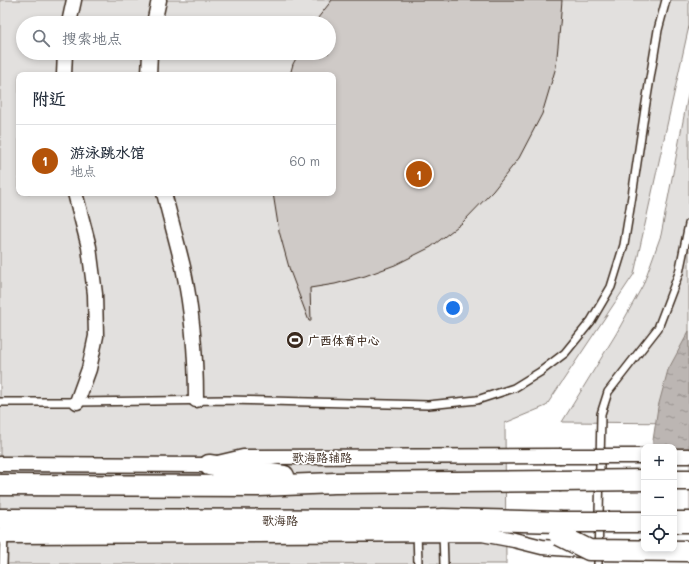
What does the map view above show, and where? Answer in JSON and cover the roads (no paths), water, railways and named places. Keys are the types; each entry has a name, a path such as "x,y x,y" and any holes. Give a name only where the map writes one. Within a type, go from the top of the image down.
{"main road":[{"path":"209,465 335,483"},
{"path":"0,485 259,486 335,483 641,480"},
{"path":"677,480 689,480"},
{"name":"歌海路","path":"2,528 443,527 533,521 559,535 641,522"},
{"path":"677,522 689,522"},
{"path":"559,535 593,557 689,551"}],"street":[{"path":"71,16 74,0"},
{"path":"156,16 159,0"},
{"path":"64,72 65,60"},
{"path":"149,72 150,60"},
{"path":"76,196 89,247 95,294 96,336 89,369 77,402"},
{"path":"165,196 183,268 189,306 196,376 196,400"},
{"name":"歌海路辅路","path":"0,464 209,465 243,457 641,456"},
{"path":"677,456 689,456"},
{"path":"443,527 514,540 542,547 559,535"}],"lane":[{"path":"0,402 227,400 428,405 477,400 514,388 540,372 565,353 591,321 611,287 624,245 658,30 666,0"},
{"path":"593,557 600,414 608,392 658,328 679,274 689,224"},
{"path":"418,527 418,564"},
{"path":"443,527 444,564"},
{"path":"2,528 3,564"}],"water":[{"path":"689,331 689,553 641,564 643,552 677,552 677,444 652,444 658,407 668,370"}],"place":[{"name":"游泳跳水馆","path":"419,174"},
{"name":"广西体育中心","path":"295,340"}]}
